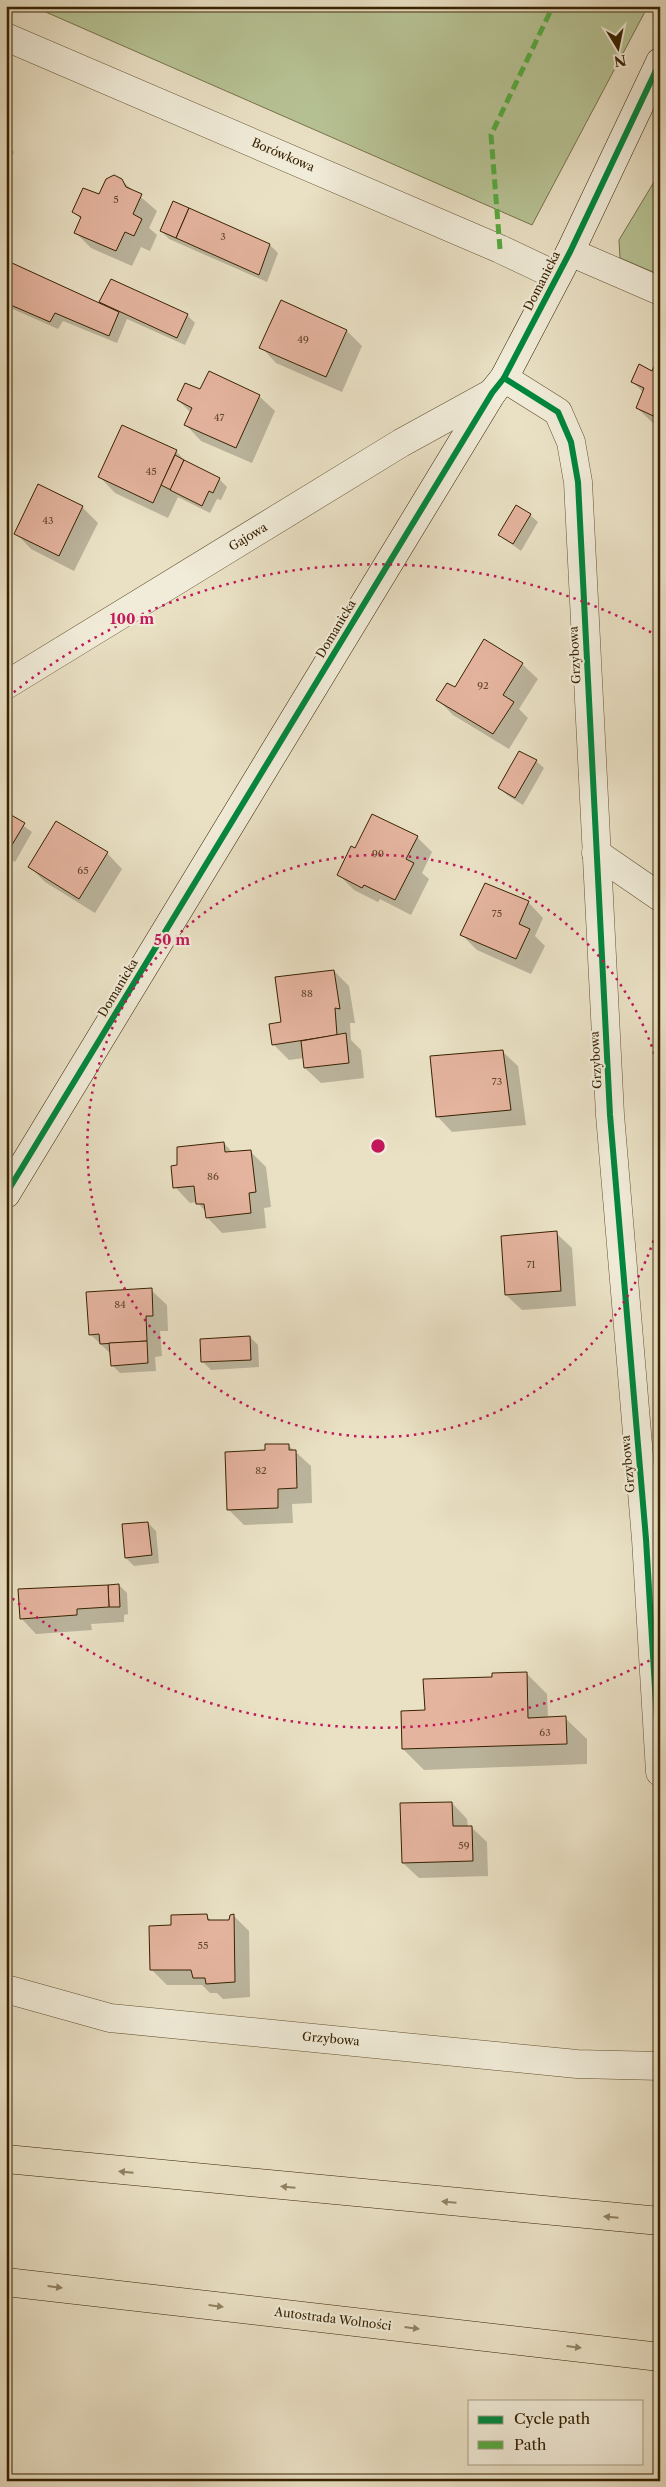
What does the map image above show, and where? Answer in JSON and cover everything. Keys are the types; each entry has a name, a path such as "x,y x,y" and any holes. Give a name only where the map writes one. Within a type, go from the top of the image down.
{"highway":[{"path":"6,2159 660,2221"},
{"name":"Autostrada Wolności","path":"6,2282 660,2357"}],"street":[{"name":"Borówkowa","path":"6,38 491,245 557,276"},
{"name":"Domanicka","path":"6,1194 498,386 570,252 660,62"},
{"path":"570,252 660,291"},
{"name":"Gajowa","path":"6,685 401,443 498,386"},
{"name":"Grzybowa","path":"498,386 558,412 571,442 578,482 610,1115 653,1542 660,1772"},
{"path":"596,853 660,897"},
{"name":"Grzybowa","path":"6,1989 110,2018 577,2064 660,2066"}],"green space":[{"path":"32,6 648,6 532,225"},
{"path":"660,172 660,275 620,258 619,240"}],"building":[{"path":"114,175 122,179 126,187 142,194 133,214 142,219 134,236 125,232 116,251 74,233 81,217 72,212 83,188 99,194 106,179"},
{"path":"173,201 189,208 176,238 160,231"},
{"path":"189,208 270,244 259,275 176,238"},
{"path":"12,263 119,312 109,336 55,313 50,322 6,303 6,275"},
{"path":"111,279 188,314 177,338 99,302"},
{"path":"281,300 347,330 326,377 259,348"},
{"path":"660,354 660,419 636,408 644,388 631,382 639,364 652,371"},
{"path":"209,371 260,395 236,448 184,425 192,408 177,400 185,383 200,389"},
{"path":"122,425 177,450 153,503 98,477"},
{"path":"175,455 184,460 171,490 161,485"},
{"path":"184,460 220,478 213,493 209,491 202,506 170,490"},
{"path":"38,484 83,506 59,556 14,534"},
{"path":"516,505 531,514 513,544 498,535"},
{"path":"484,639 523,663 503,695 514,702 493,734 436,700 447,683 455,687"},
{"path":"519,751 537,760 515,798 498,788"},
{"path":"6,812 25,823 6,855"},
{"path":"372,814 418,836 406,859 414,863 395,900 364,885 362,888 337,875 351,846 355,848"},
{"path":"56,821 108,852 79,899 28,867"},
{"path":"485,883 529,901 519,924 530,929 516,959 460,935"},
{"path":"334,970 340,1009 335,1008 337,1035 272,1045 269,1024 281,1022 275,977"},
{"path":"346,1033 349,1063 304,1068 301,1041"},
{"path":"503,1050 511,1110 436,1117 430,1056"},
{"path":"224,1142 225,1152 251,1150 256,1192 249,1193 251,1213 206,1218 204,1204 196,1204 194,1186 173,1188 171,1166 177,1165 177,1147"},
{"path":"557,1231 561,1291 505,1295 501,1236"},
{"path":"152,1288 153,1316 146,1316 147,1341 100,1344 99,1334 89,1335 86,1292"},
{"path":"250,1336 251,1360 201,1362 200,1339"},
{"path":"147,1341 148,1363 111,1366 109,1343"},
{"path":"265,1444 289,1444 289,1450 296,1450 297,1488 278,1489 278,1508 227,1510 225,1452 265,1450"},
{"path":"148,1522 152,1555 125,1558 122,1524"},
{"path":"119,1584 120,1607 109,1607 108,1585"},
{"path":"108,1585 109,1607 77,1609 77,1615 20,1619 18,1589"},
{"path":"527,1672 528,1718 566,1716 567,1744 402,1749 401,1711 425,1710 423,1679 492,1677 492,1673"},
{"path":"452,1802 453,1826 472,1826 473,1861 402,1863 400,1803"},
{"path":"207,1914 208,1920 229,1920 230,1915 234,1914 235,1982 206,1984 205,1978 193,1978 191,1970 150,1970 149,1926 171,1925 171,1915"}],"marked path":[{"path":"500,249 491,135 553,6"}],"cycle path":[{"path":"6,1194 492,393 504,378 570,252 660,62"},
{"path":"504,378 558,412 571,442 578,482 610,1115 646,1539 660,1772"}]}
